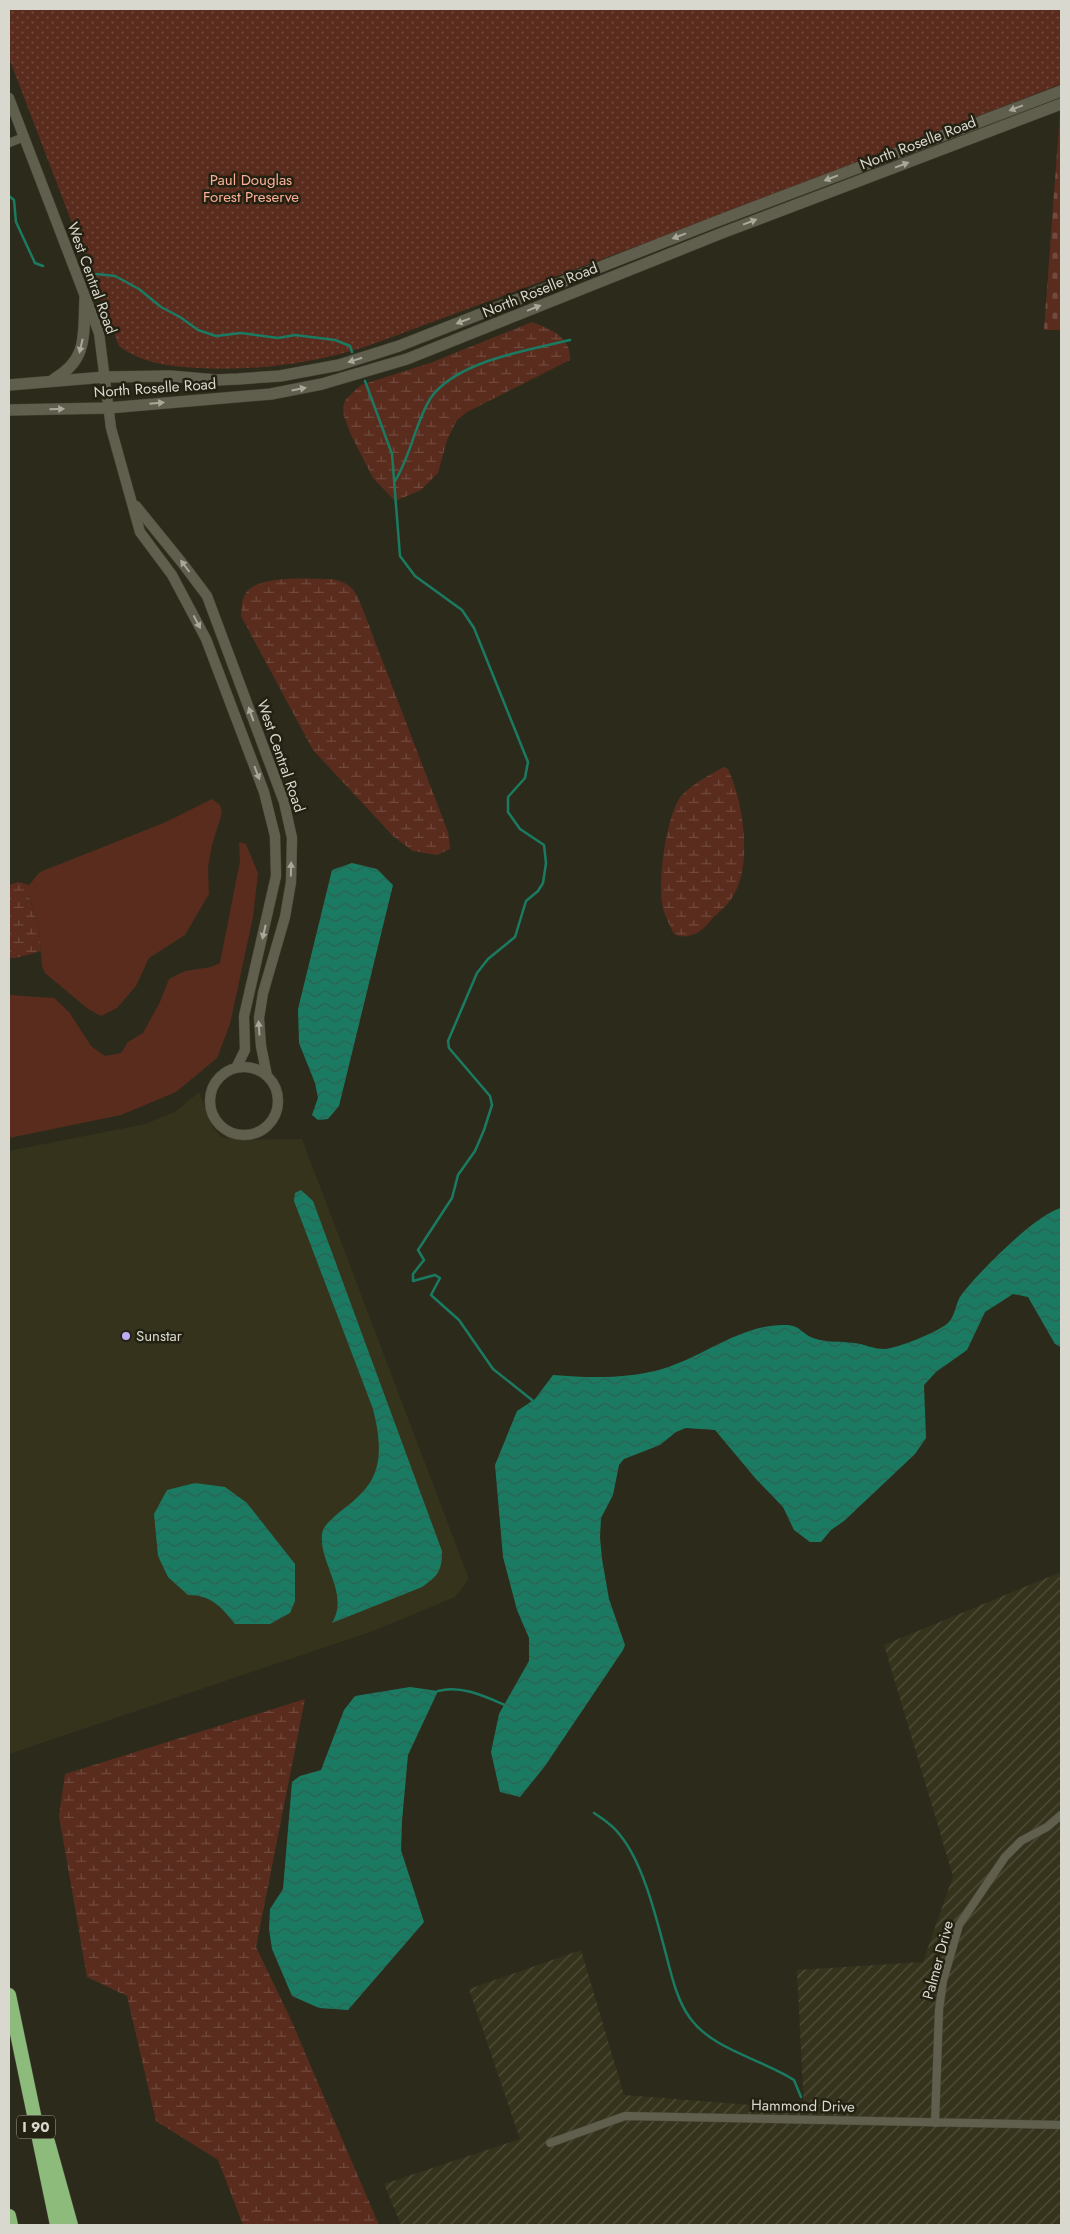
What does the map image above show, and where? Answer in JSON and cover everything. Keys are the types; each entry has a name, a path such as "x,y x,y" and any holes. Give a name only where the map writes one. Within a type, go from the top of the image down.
{"highway":[{"name":"I 90","path":"9,1995 56,2225"},
{"path":"16,2028 71,2225"},
{"path":"9,2216 11,2225"}],"main road":[{"name":"North Roselle Road","path":"9,385 105,376 170,376 216,380 280,376 339,365 372,356 1061,91"},
{"name":"North Roselle Road","path":"9,410 108,408 271,394 322,384 408,359 722,233 1061,104"},
{"path":"50,381 69,370 78,357 83,339 85,298"}],"street":[{"name":"West Central Road","path":"9,98 99,334 111,428 140,532 172,575 206,639 264,792 275,836 276,876 244,1016 245,1050 236,1068"},
{"path":"9,143 24,137"},
{"name":"West Central Road","path":"133,504 184,564 207,596 284,802 292,838 291,882 284,917 263,993 259,1018 261,1046 267,1076"},
{"path":"206,639 221,632"},
{"path":"247,746 262,741"},
{"path":"275,847 291,848"},
{"path":"247,1067 258,1070 267,1076 277,1091 277,1109 274,1118 262,1131 254,1134 235,1134 226,1131 216,1121 210,1106 210,1098 215,1082 221,1076 236,1068 247,1067"},
{"name":"Palmer Drive","path":"935,2123 938,2010 943,1980 959,1925 1005,1858 1021,1842 1047,1827 1061,1815"},
{"name":"Hammond Drive","path":"550,2143 625,2116 1061,2125"}],"shaded area":[{"path":"199,1092 212,1126 221,1137 240,1140 302,1139 469,1579 455,1597 373,1631 9,1754 9,1151 145,1124 175,1112"},
{"path":"1061,1572 1061,2225 401,2225 384,2184 520,2139 469,1989 581,1950 624,2095 804,2109 797,1970 923,1962 953,1876 884,1645"}],"green space":[{"name":"Paul Douglas Forest Preserve","path":"9,9 1061,9 1061,84 740,208 365,347 323,358 283,365 220,369 198,368 157,363 137,357 119,346 9,58"},
{"path":"1060,112 1061,330 1044,330"},
{"path":"532,322 553,331 563,340 567,345 570,360 467,412 457,420 447,440 438,473 421,490 395,501 373,478 351,435 344,416 343,407 346,399 361,385 430,363"},
{"path":"299,578 332,579 345,583 353,589 358,598 448,832 450,849 437,855 413,851 393,836 313,750 241,616 244,596 253,587 262,583"},
{"path":"724,767 728,769 738,798 744,833 743,867 739,883 729,902 704,928 690,936 680,936 674,934 664,911 661,897 664,850 671,817 682,795 707,776"},
{"path":"212,799 220,805 222,813 212,845 208,868 209,894 185,935 149,958 136,986 117,1008 101,1016 88,1009 45,973 42,966 39,929 29,895 29,885 40,872 166,822"},
{"path":"239,842 246,844 258,873 253,917 230,1024 217,1058 176,1092 121,1115 9,1138 9,995 54,998 69,1012 91,1046 105,1056 121,1053 128,1042 143,1033 160,1002 169,979 185,971 211,967 220,963 240,861"},
{"path":"18,882 29,885 29,896 39,929 41,951 9,958 9,885"},
{"path":"305,1699 256,1947 291,2020 379,2225 243,2225 218,2160 156,2121 127,1996 87,1977 59,1816 65,1774"}],"water":[{"path":"352,863 377,869 393,885 339,1106 328,1119 318,1120 312,1115 318,1098 315,1083 299,1043 298,1009 332,870"},
{"path":"301,1190 313,1201 442,1551 438,1572 432,1580 422,1587 332,1623 337,1612 338,1601 322,1545 322,1534 325,1526 369,1484 377,1466 379,1447 373,1409 294,1201 295,1193"},
{"path":"1061,1208 1061,1347 1055,1344 1028,1297 1013,1294 985,1312 967,1350 936,1372 924,1385 926,1438 915,1454 844,1521 831,1530 821,1542 810,1542 794,1530 783,1507 756,1479 715,1430 686,1428 676,1432 660,1445 624,1459 619,1465 613,1495 601,1518 600,1537 609,1599 625,1645 545,1766 520,1797 500,1792 491,1752 499,1714 529,1661 529,1638 517,1610 503,1557 495,1465 517,1411 535,1399 553,1375 608,1377 636,1375 677,1364 737,1336 767,1326 794,1326 818,1340 849,1342 880,1349 891,1348 917,1340 934,1332 950,1321 962,1294 1008,1245 1037,1221"},
{"path":"195,1483 225,1487 247,1503 295,1564 295,1601 290,1613 270,1624 235,1624 215,1603 204,1597 188,1595 168,1577 158,1556 154,1514 167,1490"},
{"path":"410,1687 438,1691 408,1755 402,1821 401,1850 424,1922 348,2010 319,2008 292,1996 272,1949 269,1929 270,1909 283,1889 292,1782 300,1776 321,1770 344,1710 355,1696"}],"waterway":[{"path":"9,196 14,200 16,222 35,263 43,266"},
{"path":"96,274 115,276 139,289 161,307 180,317 198,330 216,336 241,333 278,338 295,335 335,340 350,346 352,352"},
{"path":"395,481 405,461 420,419 430,399 442,386 474,366 514,353 570,340"},
{"path":"365,381 392,454 400,556 415,576 462,610 474,628 528,762 525,778 508,797 508,812 520,829 544,845 546,863 543,883 538,891 526,901 515,937 488,959 477,973 448,1041 449,1048 490,1096 492,1105 475,1151 458,1175 452,1198 418,1250 424,1260 413,1274 413,1281 435,1275 440,1278 431,1295 459,1320 493,1369 532,1400"},
{"path":"438,1691 464,1690 505,1705"},
{"path":"594,1813 608,1822 617,1831 629,1847 636,1861 654,1910 676,1990 690,2018 711,2038 794,2080 801,2097"}],"place":[{"name":"Sunstar","path":"126,1336"}]}
